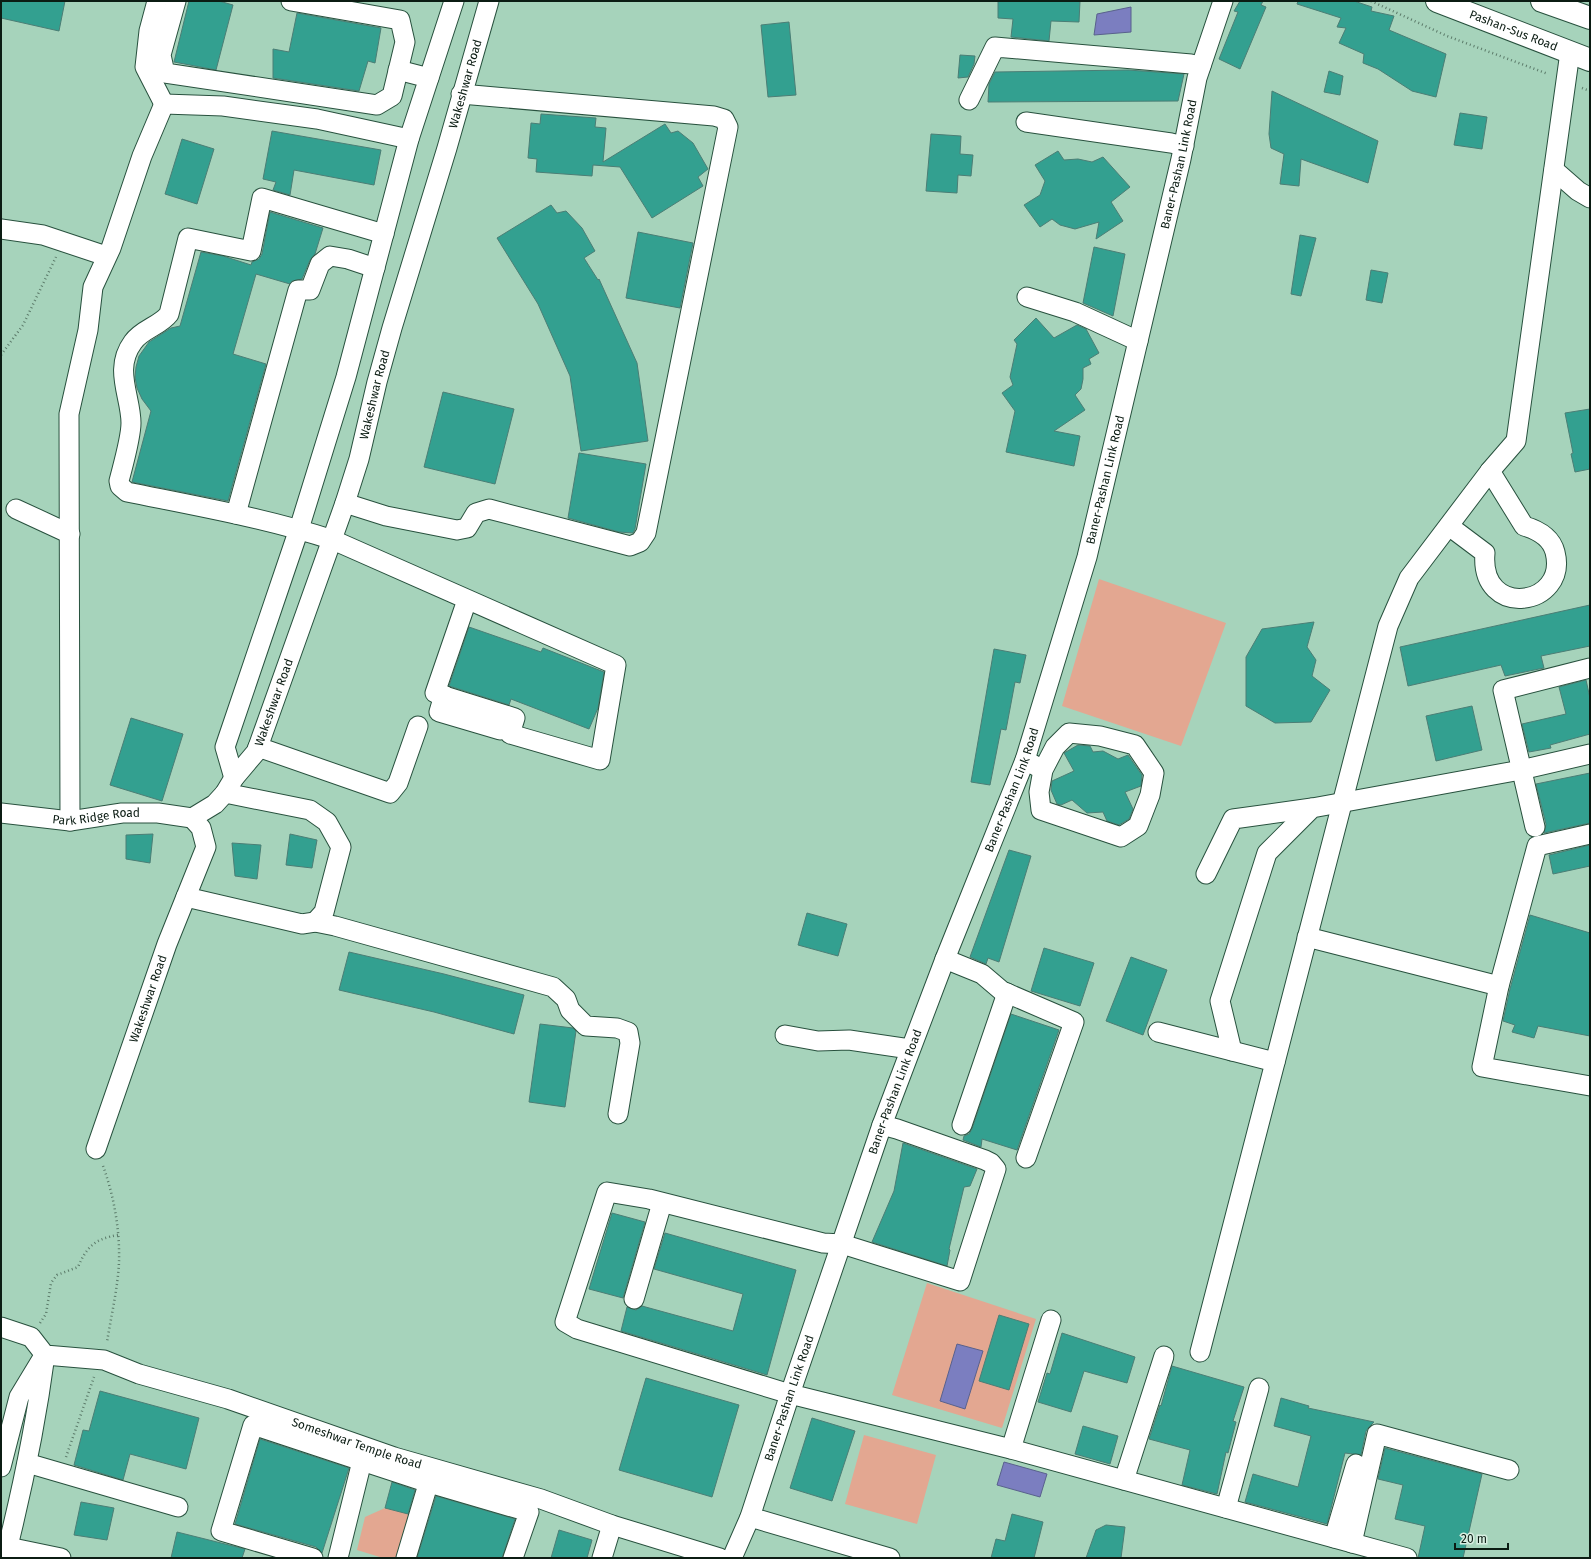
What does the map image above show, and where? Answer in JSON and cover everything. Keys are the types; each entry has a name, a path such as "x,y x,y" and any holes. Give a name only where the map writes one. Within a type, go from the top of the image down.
{"main road":[{"name":"Pashan-Sus Road","path":"1437,1 1580,56"},
{"path":"1542,1 1590,18"}],"street":[{"path":"157,1 149,30 145,67 164,104"},
{"path":"176,1 161,55 165,73 378,105 392,96 405,42 400,20 290,1"},
{"path":"315,922 324,912 341,847 327,822 310,810 230,785 225,747 299,529 346,377 410,139 454,1"},
{"name":"Wakeshwar Road","path":"96,1149 167,944 206,847 201,828 192,818 215,804 256,752 345,504 359,459 379,374 488,1"},
{"name":"Baner-Pashan Link Road","path":"732,1558 750,1517 844,1236 910,1049 1025,760 1087,557 1138,341 1178,144 1197,78 1196,65 1223,1"},
{"path":"969,100 995,47 1196,65"},
{"path":"1200,1352 1388,626 1409,578 1490,471 1516,441 1566,81 1580,56"},
{"path":"398,70 429,78"},
{"path":"345,504 386,516 457,530 467,528 476,513 489,509 630,546 640,542 646,532 728,127 724,119 714,116 461,94"},
{"path":"164,104 223,106 317,119 410,139"},
{"path":"70,821 69,414 88,330 93,287 111,248 142,156 164,104"},
{"path":"1026,122 1178,144"},
{"path":"1554,170 1578,191 1590,198"},
{"path":"384,234 262,198 251,251 188,238 169,314 165,319 142,333 133,342 124,364 124,381 131,424 119,481 120,486 127,492 236,514 299,529 332,540 616,664 600,760 510,734 515,718 435,692 467,600"},
{"path":"1,229 44,235 106,256"},
{"path":"236,514 298,290 310,290 320,264 330,256 348,259 376,268"},
{"path":"1027,297 1075,312 1138,341"},
{"path":"1449,526 1485,553 1484,566 1487,578 1494,588 1505,595 1517,599 1530,598 1542,592 1550,583 1556,572 1557,560 1554,547 1547,537 1537,529 1524,526 1490,471"},
{"path":"16,509 70,534"},
{"path":"1535,827 1503,690 1590,668"},
{"path":"444,695 439,712 500,730"},
{"path":"258,747 390,793 398,783 418,726"},
{"path":"1069,733 1100,736 1135,745 1154,773 1150,795 1138,826 1121,837 1041,810 1039,792 1043,770 1055,747 1069,733"},
{"path":"1206,874 1233,819 1342,803 1521,770 1590,754"},
{"path":"1025,760 1043,770"},
{"path":"1232,1051 1220,1001 1267,853 1312,808"},
{"name":"Park Ridge Road","path":"1,813 70,821 122,813 158,813 192,818"},
{"path":"1590,834 1537,846 1499,986 1482,1067 1590,1086"},
{"path":"186,897 302,924 315,922 553,987 566,1000 570,1010 586,1026 617,1028 628,1032 630,1043 618,1114"},
{"path":"1307,937 1499,986"},
{"path":"945,959 982,974 1002,991 1074,1022 1026,1158"},
{"path":"962,1125 1007,993"},
{"path":"1158,1032 1274,1062"},
{"path":"785,1035 818,1041 849,1040 910,1049"},
{"path":"882,1126 897,1129 985,1160 991,1163 996,1169 960,1281 842,1244 822,1243 662,1203 607,1192 564,1322 578,1329 790,1394 1011,1449 1407,1558"},
{"path":"634,1299 662,1203"},
{"path":"1011,1449 1051,1320"},
{"path":"1,1327 31,1337 45,1355 39,1401 27,1463 6,1552 60,1558"},
{"path":"1,1467 19,1397 45,1355"},
{"name":"Someshwar Temple Road","path":"45,1355 104,1360 139,1374 228,1398 255,1417 431,1476 540,1499 612,1525 720,1558"},
{"path":"1124,1480 1164,1356"},
{"path":"1226,1508 1259,1388"},
{"path":"255,1417 221,1531 313,1558"},
{"path":"1343,1541 1377,1434 1509,1470"},
{"path":"338,1558 363,1454"},
{"path":"27,1463 178,1507"},
{"path":"1343,1541 1356,1464"},
{"path":"406,1558 431,1476 529,1512 513,1558"},
{"path":"750,1517 890,1558"},
{"path":"602,1558 612,1525"}],"path":[{"path":"1371,1 1447,36 1590,91"},
{"path":"1,355 24,325 63,242"},
{"path":"96,1149 113,1197 118,1235 119,1263 104,1360"},
{"path":"31,1337 46,1314 51,1283 57,1275 78,1267 84,1253 92,1245 105,1237 118,1235"}],"shaded area":[{"path":"1099,579 1226,623 1181,746 1062,706"},
{"path":"927,1283 1036,1319 1002,1428 892,1395"},
{"path":"864,1435 936,1455 917,1524 845,1504"},
{"path":"385,1508 409,1514 396,1558 383,1558 357,1550 365,1517"}],"water":[{"path":"1131,7 1131,32 1094,35 1097,14"},
{"path":"957,1344 983,1351 965,1409 940,1401"},
{"path":"1004,1462 1047,1474 1040,1497 997,1485"}],"building":[{"path":"1,1 65,1 59,31 1,18"},
{"path":"189,1 219,1 233,5 216,70 174,62"},
{"path":"998,1 1080,1 1079,22 1051,21 1049,41 1011,37 1013,19 998,18"},
{"path":"1240,1 1263,1 1261,5 1266,7 1240,69 1219,59 1238,12 1234,11"},
{"path":"1298,1 1354,1 1372,7 1371,11 1394,16 1389,30 1446,54 1436,97 1412,91 1378,69 1363,63 1364,54 1339,43 1346,28 1337,27 1341,18 1297,4"},
{"path":"297,13 381,28 375,63 368,61 359,91 273,78 273,49 289,52"},
{"path":"789,22 796,95 768,97 761,25"},
{"path":"960,55 975,56 974,64 968,77 958,78"},
{"path":"1128,70 1184,74 1178,101 988,102 989,84 995,72"},
{"path":"1329,71 1343,76 1340,95 1324,92"},
{"path":"1272,91 1378,141 1368,183 1301,159 1299,186 1280,184 1284,154 1271,148 1269,134"},
{"path":"1460,113 1487,117 1482,149 1454,145"},
{"path":"541,114 596,118 595,127 606,128 603,162 665,124 671,133 678,131 693,143 708,169 698,177 703,186 652,218 620,167 593,165 592,176 536,172 537,159 528,158 531,123 540,124"},
{"path":"272,131 381,150 374,185 294,170 290,195 273,190 276,182 263,179"},
{"path":"931,134 961,136 960,154 973,155 971,176 958,175 957,193 926,191"},
{"path":"182,139 214,149 197,204 165,194"},
{"path":"1058,151 1064,160 1078,159 1092,162 1103,157 1130,187 1111,202 1123,221 1096,239 1099,222 1075,229 1060,225 1052,219 1040,227 1024,205 1040,195 1045,181 1035,165"},
{"path":"551,205 557,213 566,211 582,228 595,251 584,258 598,280 599,279 637,363 648,441 581,451 570,376 538,304 497,238"},
{"path":"270,212 323,228 315,254 310,260 302,279 292,281 290,284 256,274 233,354 266,364 228,501 132,482 151,411 142,399 137,388 135,377 139,356 149,342 171,328 180,326 201,252 223,256 251,265 252,262 259,259 262,254"},
{"path":"638,232 693,243 680,308 626,298"},
{"path":"1300,235 1316,238 1301,296 1291,294"},
{"path":"1094,247 1125,254 1113,316 1083,303"},
{"path":"1371,270 1388,273 1382,303 1366,300"},
{"path":"1036,318 1054,338 1077,325 1086,329 1099,353 1089,359 1091,364 1083,368 1081,389 1075,395 1085,410 1054,431 1080,436 1074,466 1006,452 1015,411 1002,393 1013,385 1010,377 1017,344 1014,340"},
{"path":"443,392 514,409 495,484 424,467"},
{"path":"1590,409 1590,469 1575,472 1571,454 1573,453 1565,413"},
{"path":"579,453 646,464 635,529 633,533 619,532 568,518"},
{"path":"1590,605 1590,646 1541,656 1544,668 1505,676 1501,665 1408,686 1400,647"},
{"path":"1314,622 1307,647 1316,660 1312,676 1330,690 1311,722 1275,723 1246,706 1246,657 1262,629"},
{"path":"469,627 541,652 543,648 604,672 598,708 589,729 511,699 509,705 449,686"},
{"path":"994,649 1026,655 1020,683 1015,682 1006,730 1001,729 990,785 971,782"},
{"path":"1586,680 1590,698 1590,734 1550,745 1551,748 1529,752 1522,724 1566,714 1559,687"},
{"path":"1472,706 1482,750 1436,761 1426,716"},
{"path":"131,718 183,734 162,801 110,785"},
{"path":"1078,745 1090,746 1093,752 1103,751 1118,759 1128,755 1142,775 1141,786 1125,792 1133,809 1129,819 1119,825 1107,821 1103,812 1087,813 1072,800 1061,805 1057,804 1051,790 1052,781 1074,771 1064,753"},
{"path":"1590,773 1590,823 1544,833 1546,824 1536,784"},
{"path":"153,834 150,863 126,859 126,835"},
{"path":"290,834 317,840 312,868 286,865"},
{"path":"232,843 261,845 257,879 235,876"},
{"path":"1590,845 1590,866 1553,874 1549,855"},
{"path":"1009,850 1031,856 999,962 988,958 986,964 970,957"},
{"path":"807,913 847,924 838,956 798,945"},
{"path":"1530,915 1590,933 1590,1036 1538,1026 1534,1038 1512,1032 1515,1025 1503,1021"},
{"path":"1044,948 1094,963 1080,1006 1031,991"},
{"path":"349,952 444,974 524,995 514,1034 434,1012 339,990"},
{"path":"1131,957 1167,970 1143,1035 1106,1021"},
{"path":"1011,1014 1059,1030 1017,1150 982,1139 981,1147 963,1140 964,1136 969,1134 972,1129"},
{"path":"540,1024 573,1028 576,1031 565,1107 529,1102"},
{"path":"903,1143 977,1169 970,1186 964,1187 949,1249 947,1266 872,1242 894,1191"},
{"path":"612,1213 645,1222 623,1298 589,1289"},
{"path":"665,1233 796,1270 767,1375 621,1331 627,1307 636,1310 642,1306 733,1331 743,1294 654,1269"},
{"path":"999,1315 1029,1324 1009,1390 979,1381"},
{"path":"1062,1333 1135,1357 1127,1383 1084,1371 1071,1412 1038,1402 1047,1373 1050,1374"},
{"path":"1172,1366 1244,1387 1233,1421 1236,1422 1228,1453 1226,1452 1217,1494 1182,1485 1190,1450 1149,1439 1160,1405 1161,1406"},
{"path":"646,1378 739,1405 712,1497 619,1470"},
{"path":"100,1391 199,1418 186,1469 130,1454 123,1480 74,1465 83,1430 89,1431"},
{"path":"1281,1398 1309,1406 1308,1408 1374,1422 1366,1431 1361,1455 1345,1453 1327,1524 1245,1502 1253,1474 1298,1487 1311,1436 1274,1426"},
{"path":"812,1418 855,1431 832,1501 790,1488"},
{"path":"1083,1426 1118,1436 1110,1464 1075,1454"},
{"path":"260,1439 349,1468 322,1553 316,1547 235,1524"},
{"path":"1385,1448 1482,1474 1463,1558 1418,1558 1425,1526 1395,1519 1403,1485 1378,1479"},
{"path":"392,1482 415,1490 408,1514 385,1508"},
{"path":"436,1496 515,1519 502,1558 417,1558"},
{"path":"81,1502 114,1508 107,1540 74,1535"},
{"path":"1012,1514 1043,1522 1034,1558 991,1558 996,1539 1005,1541"},
{"path":"1106,1525 1125,1527 1121,1558 1086,1558 1096,1530"},
{"path":"559,1530 592,1540 587,1558 551,1558"},
{"path":"177,1532 245,1549 242,1558 171,1558"}]}
